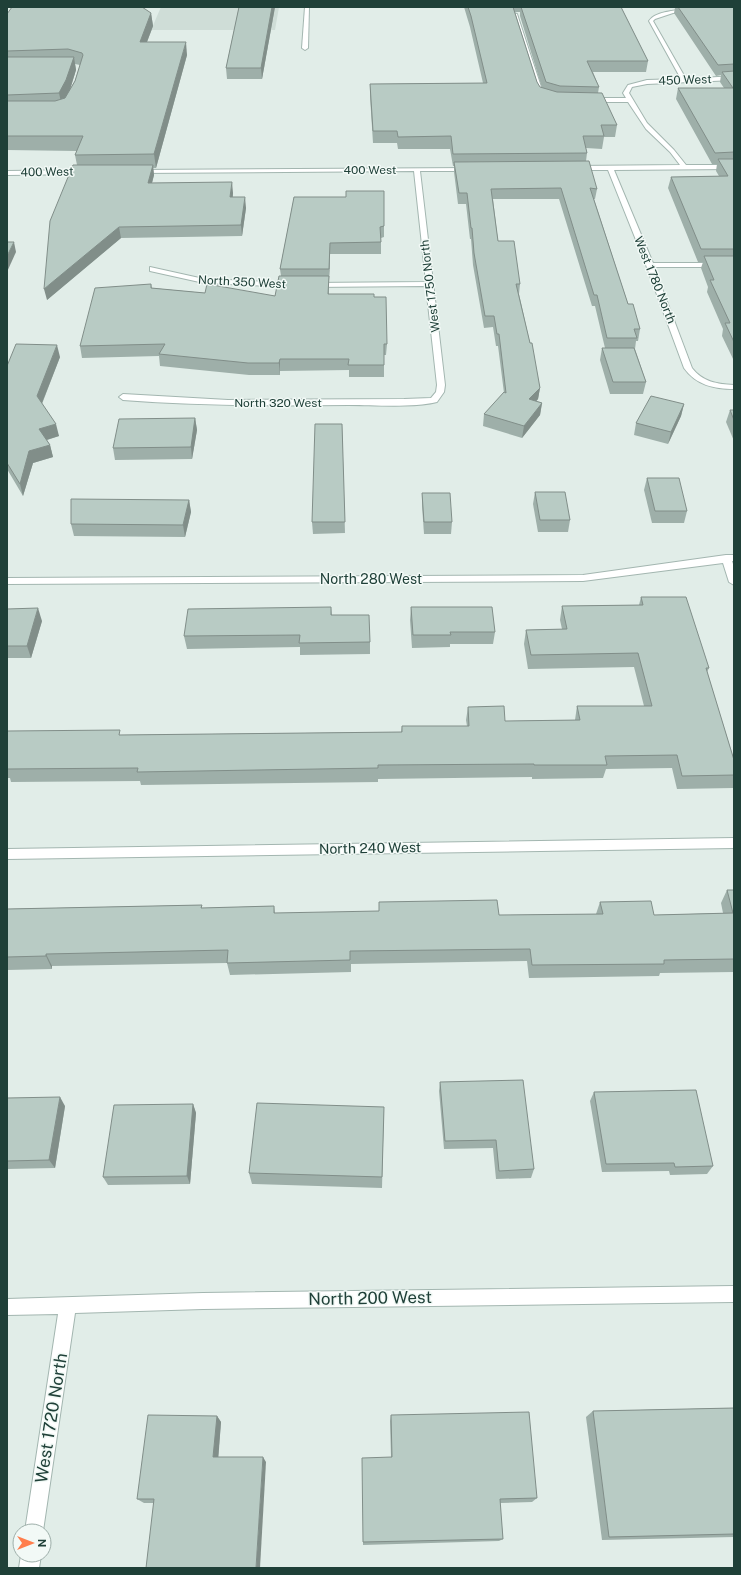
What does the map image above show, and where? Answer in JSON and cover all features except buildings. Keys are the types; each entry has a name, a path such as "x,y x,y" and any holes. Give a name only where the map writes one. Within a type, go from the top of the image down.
{"street":[{"path":"305,48 307,7"},
{"path":"684,79 651,21 653,18 672,12 697,10"},
{"path":"508,14 522,14"},
{"path":"515,14 539,87 540,95 542,98 551,100"},
{"name":"450 West","path":"630,100 626,93 630,86 637,83 684,79 734,78"},
{"path":"579,100 630,100 637,114 648,128 678,156 684,168"},
{"name":"West 1780 North","path":"610,168 650,265 688,368 693,376 708,384 734,387"},
{"path":"565,169 734,168"},
{"name":"400 West","path":"127,172 480,169"},
{"name":"West 1750 North","path":"417,170 441,385 440,392 434,400"},
{"name":"400 West","path":"7,173 92,172"},
{"path":"650,265 734,265"},
{"name":"North 350 West","path":"153,268 204,281 243,284 429,284"},
{"name":"North 320 West","path":"123,397 164,402 209,403 404,402 434,400"},
{"path":"730,558 734,582"},
{"name":"North 280 West","path":"7,581 583,578 730,558"},
{"name":"North 240 West","path":"7,854 734,843"},
{"name":"North 200 West","path":"7,1307 203,1301 734,1294"},
{"name":"West 1720 North","path":"35,1523 68,1305"}],"shaded area":[{"path":"161,7 279,7 275,30 151,30"}]}
